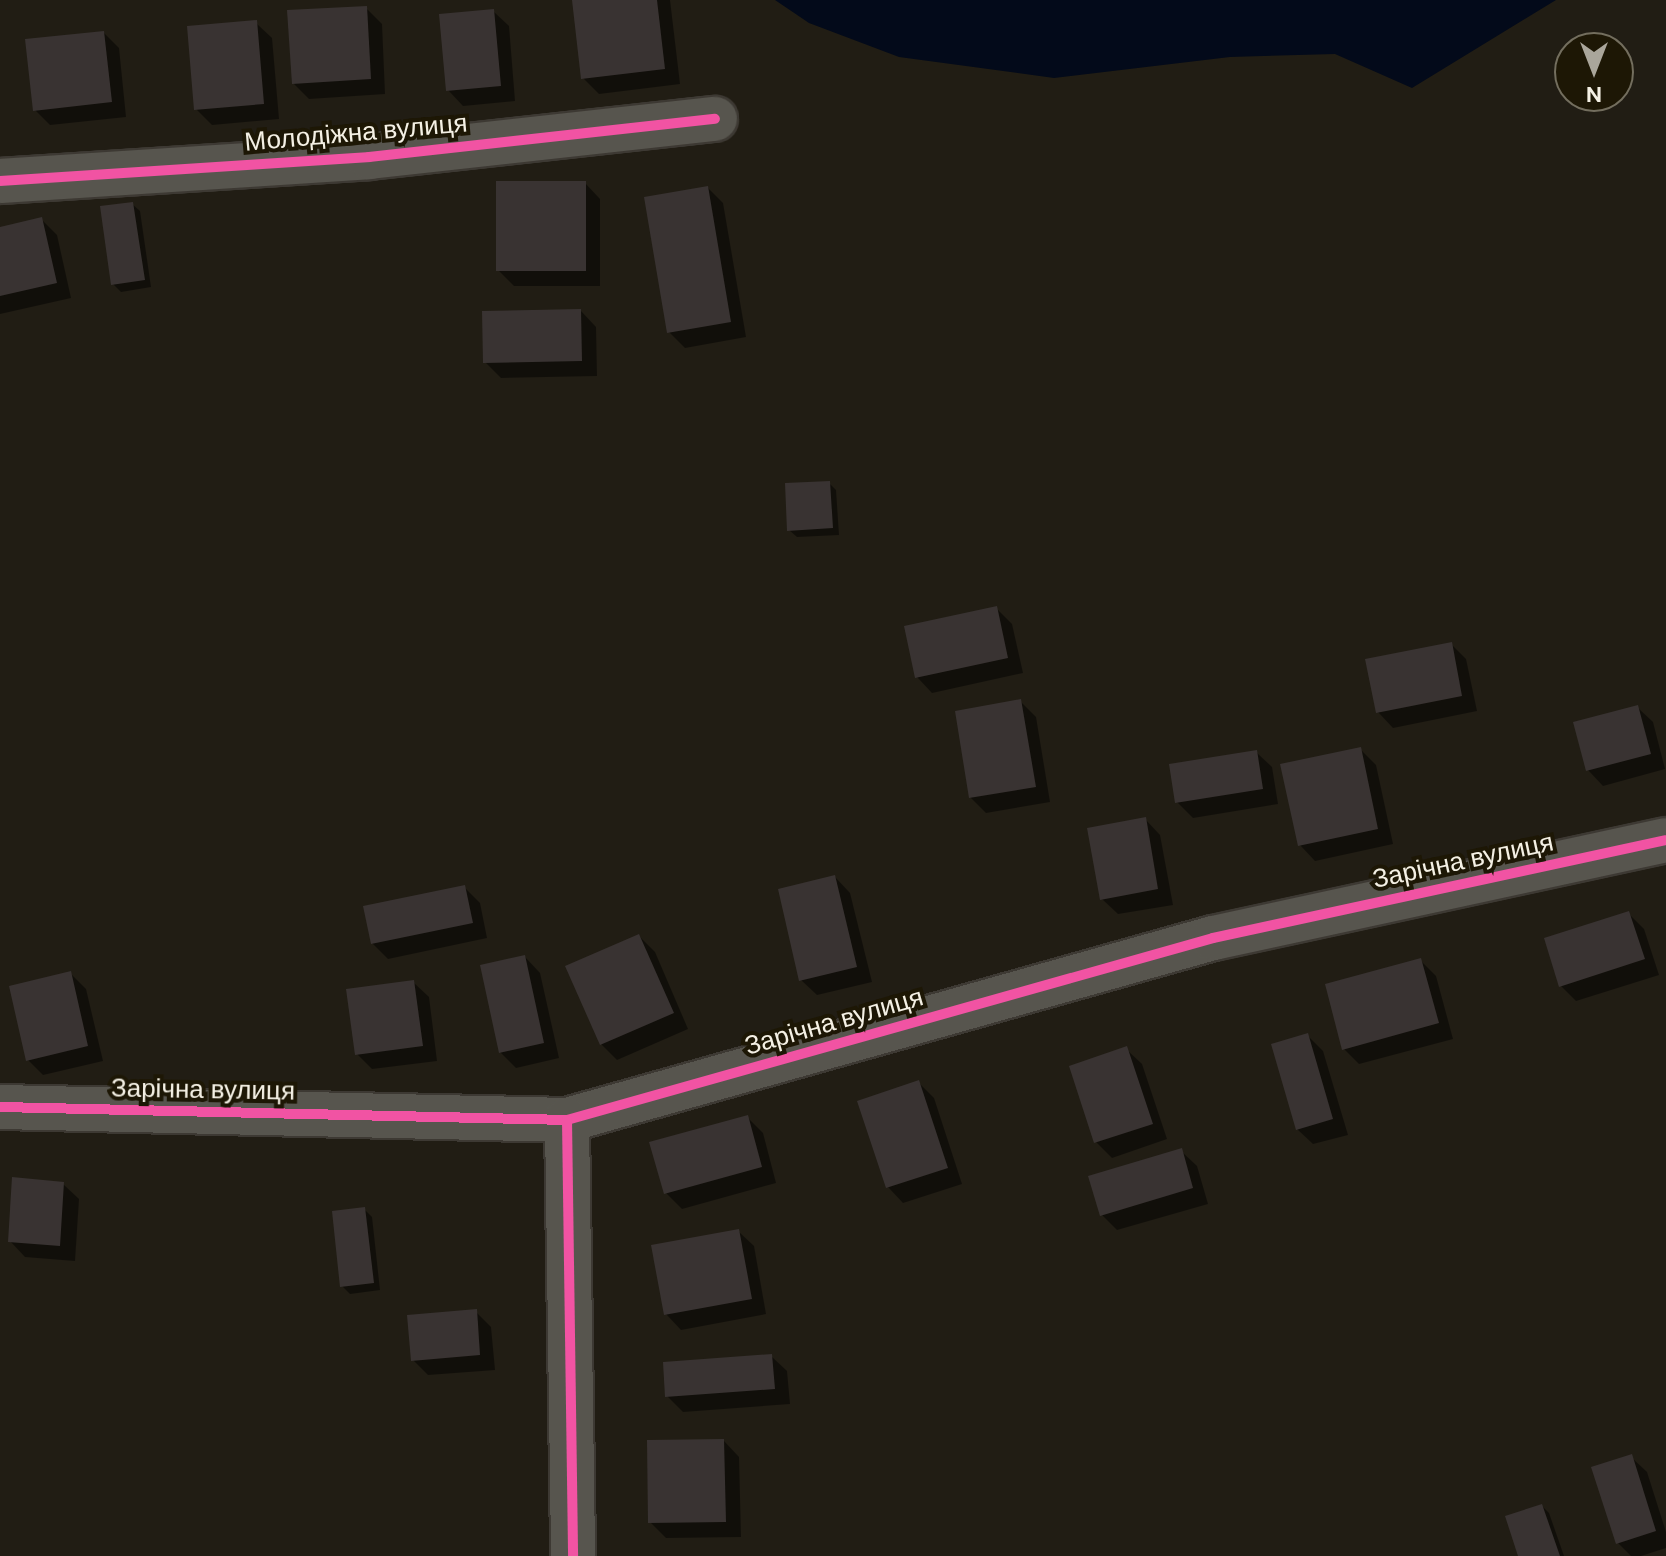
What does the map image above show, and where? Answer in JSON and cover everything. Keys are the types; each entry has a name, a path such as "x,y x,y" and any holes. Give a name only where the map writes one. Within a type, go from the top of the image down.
{"street":[{"name":"Молодіжна вулиця","path":"0,181 369,157 715,119"},
{"name":"Зарічна вулиця","path":"0,1107 567,1120 1213,938 1666,840"},
{"path":"567,1120 573,1556"}],"water":[{"path":"775,0 1556,0 1412,88 1335,54 1230,57 1054,78 899,57 809,23"}],"building":[{"path":"572,0 657,0 665,69 581,79"},
{"path":"367,6 371,79 292,84 287,10"},
{"path":"494,9 501,86 446,91 439,14"},
{"path":"257,20 264,104 194,110 187,26"},
{"path":"104,31 112,102 33,111 25,39"},
{"path":"496,181 586,181 586,271 496,271"},
{"path":"708,186 731,322 667,333 644,197"},
{"path":"133,202 145,280 111,285 100,206"},
{"path":"42,217 57,283 0,296 0,227"},
{"path":"581,309 582,361 483,363 482,311"},
{"path":"830,481 833,528 787,531 785,483"},
{"path":"997,606 1008,658 915,678 904,626"},
{"path":"1452,642 1462,696 1376,713 1365,659"},
{"path":"1021,699 1036,787 969,798 955,711"},
{"path":"1638,705 1651,754 1586,771 1573,722"},
{"path":"1361,747 1378,829 1298,846 1280,764"},
{"path":"1257,750 1263,789 1175,803 1169,764"},
{"path":"1146,817 1158,889 1100,900 1087,828"},
{"path":"835,875 857,967 799,981 778,889"},
{"path":"465,885 473,923 371,944 363,906"},
{"path":"1629,911 1645,959 1559,987 1544,938"},
{"path":"639,934 674,1013 600,1045 565,966"},
{"path":"525,955 544,1043 499,1053 480,965"},
{"path":"1421,958 1439,1023 1342,1050 1325,984"},
{"path":"71,971 88,1046 26,1061 9,986"},
{"path":"414,980 423,1046 355,1055 346,989"},
{"path":"1308,1033 1333,1119 1296,1130 1271,1044"},
{"path":"1127,1046 1153,1124 1094,1143 1069,1066"},
{"path":"919,1080 948,1168 886,1188 857,1101"},
{"path":"748,1115 762,1167 664,1194 649,1142"},
{"path":"1182,1148 1193,1188 1100,1216 1088,1176"},
{"path":"12,1177 64,1182 60,1246 8,1242"},
{"path":"365,1207 374,1283 340,1287 332,1211"},
{"path":"739,1229 752,1299 664,1315 651,1245"},
{"path":"477,1309 480,1355 411,1361 407,1315"},
{"path":"772,1354 775,1389 665,1397 663,1362"},
{"path":"724,1439 726,1522 648,1523 647,1440"},
{"path":"1632,1454 1656,1531 1616,1544 1591,1467"},
{"path":"1542,1504 1560,1556 1518,1556 1505,1516"}],"cycle path":[{"path":"0,181 369,157 715,119"},
{"path":"0,1107 567,1120 1213,938 1666,840"},
{"path":"567,1120 573,1556"}]}
